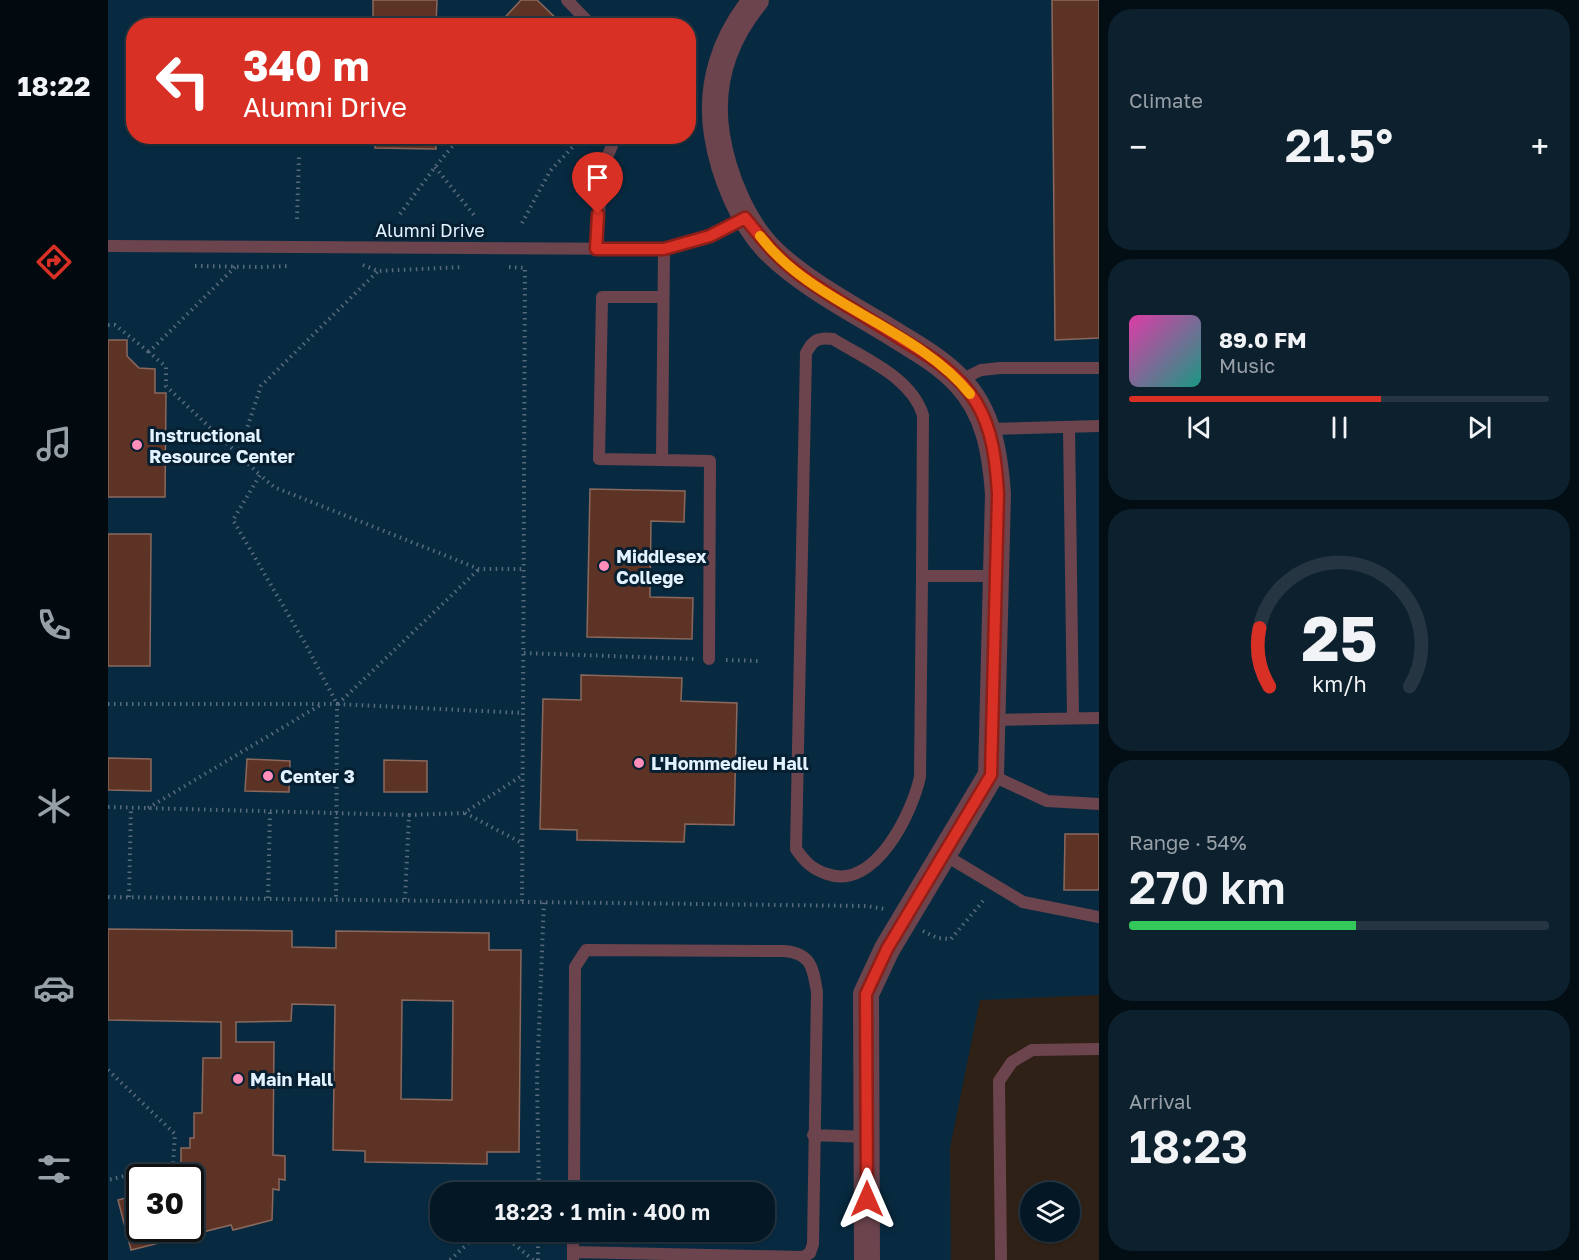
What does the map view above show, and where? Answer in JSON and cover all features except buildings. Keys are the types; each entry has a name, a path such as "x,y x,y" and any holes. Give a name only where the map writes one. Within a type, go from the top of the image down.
{"street":[{"path":"756,0 728,47 719,71 714,96 720,156 745,218 771,252 800,275 931,357 959,381 975,400 988,429 995,457 998,494 991,775 887,949 866,994 867,1260"}],"lane":[{"path":"567,0 584,18"},
{"path":"596,249 603,167 613,144"},
{"name":"Alumni Drive","path":"108,246 664,249 710,236 745,218"},
{"path":"662,460 664,249"},
{"path":"663,297 602,297 599,459 710,461 709,659"},
{"path":"820,337 833,339 898,379 910,390 919,404 922,415 922,576 920,777 916,796 899,830 884,852 866,867 848,876 832,876 815,870 803,860 796,849 806,353 811,343 820,337"},
{"path":"959,381 981,370 1000,368 1099,368"},
{"path":"988,429 1099,426"},
{"path":"1069,427 1073,718"},
{"path":"922,576 995,576"},
{"path":"992,720 1099,718"},
{"path":"991,775 1047,801 1099,804"},
{"path":"943,854 1023,902 1099,917"},
{"path":"573,1256 803,1257 810,1253 813,1244 817,992 814,973 807,959 802,954 784,951 586,950 575,967 574,1182"},
{"path":"1001,1260 999,1081 1012,1062 1032,1050 1099,1050"},
{"path":"813,1135 867,1137"}],"path":[{"path":"400,214 454,144"},
{"path":"522,223 549,171 575,144"},
{"path":"297,219 299,156"},
{"path":"435,166 474,215"},
{"path":"149,352 236,267"},
{"path":"522,901 525,268"},
{"path":"238,455 261,386 378,271"},
{"path":"108,325 115,325 166,367 166,386 274,487 479,569 525,569"},
{"path":"260,475 233,520 306,645 337,704 336,899"},
{"path":"337,704 479,569"},
{"path":"524,653 759,661"},
{"path":"148,808 322,704"},
{"path":"108,705 337,704 524,713"},
{"path":"464,813 523,774"},
{"path":"108,807 409,815 464,813 522,843"},
{"path":"129,897 131,808"},
{"path":"268,898 270,811"},
{"path":"405,899 409,815"},
{"path":"108,897 866,906 889,910"},
{"path":"539,1182 537,1080 544,901"},
{"path":"921,929 937,938 951,939 983,901"},
{"path":"108,1070 175,1134 173,1164 108,1179"},
{"path":"450,1260 469,1242"},
{"path":"512,1242 535,1260"},
{"path":"535,1260 537,1242"}],"shaded area":[{"name":"Middlesex College","path":"108,0 1099,0 1099,995 980,1000 950,1148 951,1260 108,1260"},
{"path":"916,953 1099,956 1099,1260 900,1260"}],"slow traffic":[{"path":"760,236 771,252 800,275 931,357 959,381 970,394"}],"place":[{"name":"Instructional Resource Center","path":"137,445"},
{"name":"Middlesex College","path":"604,566"},
{"name":"L'Hommedieu Hall","path":"639,763"},
{"name":"Center 3","path":"268,776"},
{"name":"Main Hall","path":"238,1079"}],"route":[{"path":"598,214 596,249 664,249 710,236 745,218 771,252 800,275 931,357 959,381 975,400 985,419 995,457 998,494 991,775 887,949 866,994 867,1199"}]}
